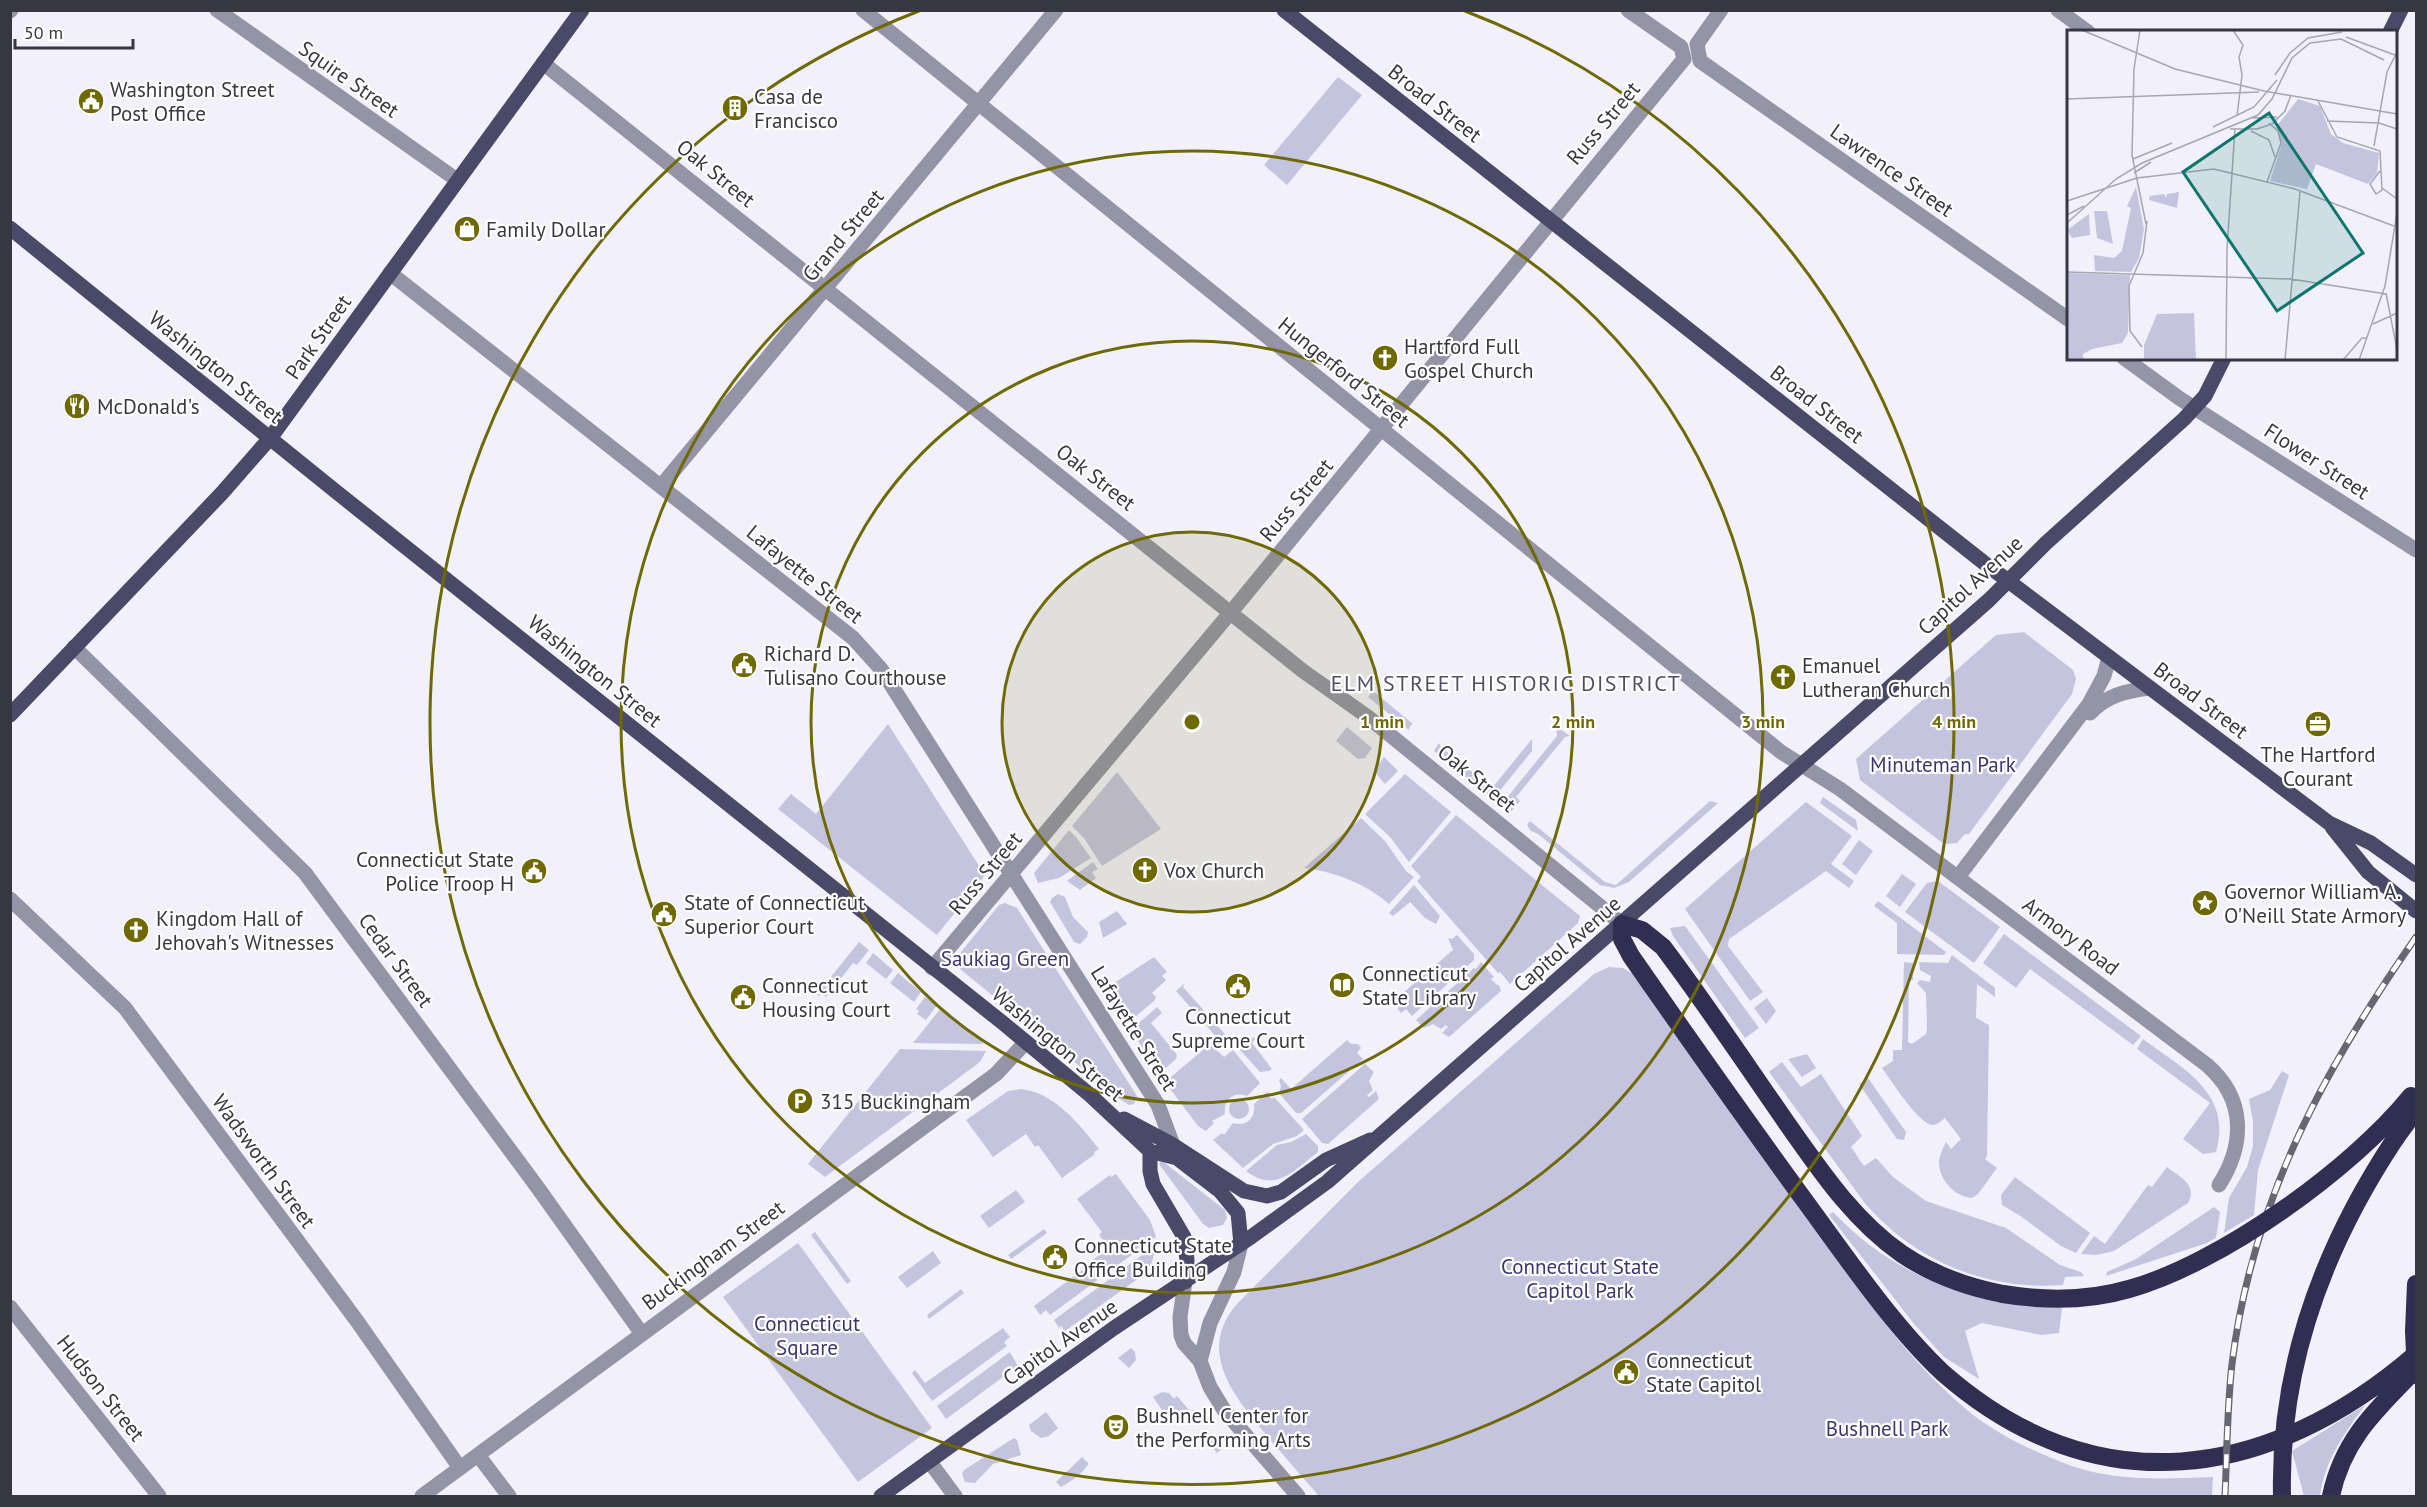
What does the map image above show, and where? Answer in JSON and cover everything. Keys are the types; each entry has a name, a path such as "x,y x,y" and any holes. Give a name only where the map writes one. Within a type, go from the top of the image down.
{"highway":[{"path":"2416,1089 2371,1138 2318,1182 2261,1224 2197,1262 2150,1283 2107,1294 2052,1299 2003,1294 1963,1284 1924,1267 1900,1253 1864,1222 1816,1164 1663,947 1642,930 1622,924 1624,943 1635,962 1797,1190 1890,1313 1921,1351 1949,1378 1984,1406 2025,1431 2076,1453 2127,1465 2168,1466 2216,1460 2265,1446 2318,1423 2364,1395 2416,1354"},
{"path":"2282,1497 2283,1451 2289,1398 2315,1292 2332,1248 2352,1209 2379,1163 2416,1110"},
{"path":"2416,1284 2414,1331 2416,1375"},
{"path":"2331,1497 2340,1466 2356,1435 2375,1411 2416,1370"}],"main road":[{"name":"Park Street","path":"12,710 222,493 270,437 582,10"},
{"name":"Broad Street","path":"1284,10 2008,580 2329,824 2371,843 2411,871"},
{"path":"2391,30 2402,10"},
{"name":"Washington Street","path":"10,228 1026,1042 1105,1109 1150,1151 1175,1151 1233,1204 1239,1217 1241,1244"},
{"name":"Capitol Avenue","path":"881,1497 1114,1328 1310,1196 1989,600 2195,407 2205,396 2223,360"},
{"name":"Broad Street","path":"2329,824 2368,872 2416,911"},
{"path":"1105,1109 1239,1188 1253,1194 1267,1196 1287,1188 1335,1155 1380,1136"},
{"path":"1150,1151 1150,1171 1153,1184 1184,1237 1187,1260 1185,1282"}],"street":[{"name":"Squire Street","path":"217,10 457,180"},
{"name":"Hungerford Street","path":"863,10 1781,752 1800,764"},
{"name":"Grand Street","path":"661,486 1056,10"},
{"name":"Russ Street","path":"932,968 1382,429 1550,220 1684,59 1681,47 1628,10"},
{"name":"Lawrence Street","path":"1721,10 1697,44 1700,61 2067,318"},
{"path":"2058,10 2085,30"},
{"name":"Oak Street","path":"543,63 1304,671 1368,717 1622,924"},
{"name":"Lafayette Street","path":"390,273 853,638 867,652 881,669 957,786 1158,1105 1175,1151"},
{"path":"2127,360 2195,407"},
{"name":"Flower Street","path":"2195,407 2416,550"},
{"name":"Cedar Street","path":"74,647 305,873 538,1188 642,1334"},
{"path":"1958,878 2095,695 2104,676 2109,657"},
{"path":"2075,723 2114,695 2150,688"},
{"name":"Armory Road","path":"1800,764 1840,789 2218,1075 2233,1101 2238,1128 2234,1157 2219,1185"},
{"name":"Wadsworth Street","path":"10,899 125,1008 357,1321 460,1468"},
{"name":"Buckingham Street","path":"422,1497 996,1074 1026,1042"},
{"path":"1200,1361 1210,1323 1234,1272 1241,1244"},
{"path":"1185,1282 1180,1317 1181,1335 1186,1346 1200,1361 1216,1399 1298,1497"},
{"name":"Hudson Street","path":"10,1306 159,1497"},
{"path":"478,1455 508,1497"},
{"path":"929,1461 955,1497"}],"green space":[{"path":"1338,77 1362,95 1287,185 1264,165"},
{"name":"Minuteman Park","path":"2024,632 2073,670 2076,679 2072,694 1969,834 1965,834 1957,843 1944,844 1860,780 1856,759 1996,635"},
{"path":"1373,691 1413,724 1409,730 1368,697"},
{"path":"888,724 985,875 937,935 778,809 791,794 816,814"},
{"path":"1556,726 1570,736 1565,737 1516,797 1520,801 1510,813 1501,805 1557,736"},
{"path":"1347,727 1372,748 1365,758 1358,759 1336,741"},
{"path":"1532,739 1532,751 1493,799 1434,751 1439,743 1492,788"},
{"path":"1384,757 1398,771 1385,784 1374,771"},
{"path":"1117,772 1161,829 1102,866 1084,838 1072,826"},
{"path":"1405,774 1451,812 1409,862 1390,837 1365,814"},
{"path":"1823,797 1856,820 1858,831 1820,803"},
{"path":"1710,801 1718,803 1629,882 1614,888 1600,885 1538,834 1531,831 1527,825 1530,821 1605,882 1616,885"},
{"path":"1806,802 1852,836 1831,864 1854,881 1849,888 1826,871 1729,939 1728,946 1763,992 1750,1001 1685,909"},
{"path":"1456,815 1580,916 1578,923 1510,984 1417,881 1421,877 1411,866"},
{"path":"1361,818 1385,841 1406,871 1414,877 1389,904 1360,884 1327,872 1304,868"},
{"path":"1069,830 1091,858 1059,878 1038,883 1034,873"},
{"path":"1859,840 1873,851 1856,875 1842,864"},
{"path":"1093,862 1098,869 1092,872 1096,878 1080,890 1067,881"},
{"path":"1902,874 1916,884 1900,907 1886,896"},
{"path":"1938,881 2000,927 1974,963 1905,912 1927,883"},
{"path":"1414,885 1440,916 1436,924 1425,918 1410,902 1393,916 1389,913"},
{"path":"1058,894 1065,897 1073,917 1088,932 1087,937 1080,944 1074,942 1050,902"},
{"path":"1878,901 1946,952 1944,955 1897,954 1897,923 1874,906"},
{"name":"Saukiag Green","path":"1005,903 1017,908 1137,1096 1134,1104 1129,1105 1120,1099 960,969 961,952 999,905"},
{"path":"1117,911 1127,924 1103,938 1099,922"},
{"path":"1685,926 1759,1028 1745,1038 1673,936 1670,928"},
{"path":"2004,934 2141,1036 2133,1045 2030,969 2016,988 1983,963"},
{"path":"1457,935 1474,954 1474,960 1412,1016 1406,1009 1401,1013 1396,999 1453,950 1448,938 1452,939"},
{"path":"859,942 869,950 857,965 853,963 826,997 822,993 819,996 817,994"},
{"path":"873,953 893,970 886,979 866,963"},
{"path":"1952,955 1995,988 1995,997 1977,984 1976,1018 1989,1025 1987,1156 1985,1159 1997,1168 1978,1194 1972,1198 1959,1194 1948,1186 1939,1167 1940,1156 1946,1142 1951,1149 1961,1139 1945,1118 1933,1125 1920,1118 1882,1068 1893,1061 1893,1050 1902,1050 1904,962 1913,963 1913,980 1909,980 1908,1042 1912,1044 1926,1034 1927,1029 1926,993 1917,983 1920,980 1930,982 1931,976 1920,970 1919,962 1948,963"},
{"path":"1154,957 1167,972 1162,976 1166,980 1152,993 1156,997 1155,1000 1127,1024 1105,989"},
{"path":"1481,962 1494,977 1491,979 1499,985 1501,991 1449,1037 1442,1033 1448,1027 1446,1025 1441,1029 1433,1024 1424,1028 1416,1020 1474,968 1476,969"},
{"name":"Connecticut State Capitol Park","path":"1609,967 1623,968 1633,974 1873,1308 1917,1361 1966,1409 2011,1439 2061,1462 2098,1473 2136,1478 2213,1477 2212,1496 1319,1496 1256,1422 1233,1391 1220,1357 1220,1340 1225,1322 1237,1304 1358,1182 1594,974"},
{"path":"898,973 921,992 914,1002 890,983"},
{"path":"1185,983 1183,987 1232,1042 1226,1048 1176,991"},
{"path":"925,997 937,1005 926,1020 917,1014 919,1011 916,1009"},
{"path":"1767,998 1776,1011 1766,1024 1754,1008"},
{"path":"1157,1007 1162,1013 1151,1023 1177,1055 1176,1059 1159,1074 1131,1030"},
{"path":"941,1008 981,1040 983,1044 913,1043"},
{"path":"1254,1037 1252,1043 1272,1069 1269,1071 1260,1072 1239,1049"},
{"path":"2143,1039 2188,1072 2211,1098 2217,1114 2219,1131 2216,1152 2203,1154 2183,1139 2210,1103 2137,1049"},
{"path":"1347,1040 1351,1044 1358,1044 1361,1048 1357,1053 1363,1059 1301,1113 1296,1113 1279,1093 1281,1086 1279,1080 1281,1078 1291,1089"},
{"path":"1210,1044 1224,1057 1233,1050 1260,1083 1247,1096 1237,1095 1230,1098 1227,1101 1225,1114 1212,1121 1214,1123 1206,1131 1198,1126 1165,1082"},
{"path":"900,1049 986,1051 980,1062 825,1177 808,1164"},
{"path":"1807,1054 1816,1068 1802,1077 1788,1059"},
{"path":"1782,1062 1801,1087 1821,1074 1862,1136 1851,1147 1864,1166 1876,1158 1893,1177 1926,1201 2006,1228 2060,1265 2081,1272 2084,1276 2065,1277 2063,1285 2034,1286 2006,1283 1979,1277 1953,1267 1905,1240 1864,1202 1769,1072"},
{"path":"1365,1064 1374,1072 1369,1081 1373,1090 1367,1095 1369,1097 1376,1091 1379,1099 1328,1144 1322,1143 1302,1119"},
{"path":"2282,1071 2289,1075 2258,1170 2254,1215 2224,1233 2229,1198 2247,1167 2253,1146 2253,1122 2249,1099 2270,1090"},
{"path":"1868,1078 1906,1132 1904,1140 1897,1139 1859,1084"},
{"path":"1021,1089 1044,1096 1065,1111 1099,1149 1094,1152 1095,1154 1062,1178 1038,1145 1035,1147 1026,1134 993,1157 966,1120 1008,1091"},
{"path":"1267,1092 1304,1130 1297,1136 1273,1144 1243,1168 1213,1140 1222,1133 1224,1135 1233,1123 1242,1124 1250,1120 1254,1113 1254,1104"},
{"path":"1239,1099 1246,1102 1249,1109 1246,1116 1239,1119 1232,1116 1229,1109 1232,1102"},
{"path":"1306,1134 1318,1146 1318,1152 1293,1172 1276,1180 1267,1180 1257,1178 1246,1171 1277,1145 1291,1142"},
{"path":"1161,1160 1225,1210 1227,1218 1223,1225 1209,1228 1203,1224 1159,1164"},
{"path":"2167,1167 2189,1186 2191,1197 2188,1203 2114,1251 2096,1255 2081,1254 2094,1236 2105,1244 2148,1185 2152,1187"},
{"path":"1116,1174 1150,1220 1156,1237 1050,1315 1046,1310 1040,1315 1034,1306 1109,1248 1099,1235 1102,1232 1077,1199 1110,1175 1111,1177"},
{"path":"2015,1177 2090,1233 2076,1253 2061,1246 2002,1205 2001,1195"},
{"path":"1016,1190 1025,1202 989,1228 980,1216"},
{"path":"2214,1207 2220,1212 2216,1238 2106,1276 2107,1272 2136,1259"},
{"path":"1833,1212 1882,1254 1938,1284 1998,1302 2062,1308 2059,1333 2041,1335 1982,1323 1965,1331 1979,1379 1944,1357 1915,1325 1829,1215"},
{"path":"1044,1229 1047,1233 1011,1259 1008,1255"},
{"path":"815,1232 851,1281 847,1284 811,1235"},
{"name":"Connecticut Square","path":"798,1243 932,1428 858,1482 723,1297"},
{"path":"1157,1244 1151,1265 1143,1275 1065,1331 1061,1326 1059,1328 1054,1320"},
{"path":"933,1251 941,1263 907,1288 898,1277"},
{"path":"961,1289 964,1293 929,1319 927,1315"},
{"path":"1003,1328 1010,1337 1004,1342 1007,1346 932,1401 912,1373 915,1370 925,1383"},
{"path":"1131,1348 1135,1352 1136,1360 1129,1368 1118,1358"},
{"path":"1010,1352 1018,1366 946,1419 937,1406"},
{"path":"1162,1392 1169,1393 1174,1399 1177,1396 1195,1417 1193,1419 1176,1409 1167,1417 1153,1397"},
{"path":"2365,1405 2331,1459 2320,1496 2304,1496 2292,1451"},
{"path":"1046,1412 1058,1428 1049,1436 1041,1438 1031,1431 1029,1425"},
{"path":"1205,1429 1222,1449 1217,1453 1201,1433"},
{"path":"1014,1438 1017,1440 1021,1455 993,1464 975,1483 965,1482 962,1474 964,1470"},
{"path":"1082,1457 1089,1464 1061,1487 1056,1482"}],"railway":[{"path":"2225,1496 2232,1364 2242,1304 2256,1247 2297,1139 2323,1087 2351,1036 2416,937"}],"place":[{"name":"Washington Street Post Office","path":"91,101"},
{"name":"Casa de Francisco","path":"735,108"},
{"name":"Family Dollar","path":"467,229"},
{"name":"Hartford Full Gospel Church","path":"1385,358"},
{"name":"McDonald's","path":"77,406"},
{"name":"Richard D. Tulisano Courthouse","path":"744,665"},
{"name":"Emanuel Lutheran Church","path":"1783,677"},
{"name":"The Hartford Courant","path":"2318,724"},
{"name":"Vox Church","path":"1145,870"},
{"name":"Connecticut State Police Troop H","path":"534,871"},
{"name":"Governor William A. O'Neill State Armory","path":"2205,903"},
{"name":"State of Connecticut Superior Court","path":"664,914"},
{"name":"Kingdom Hall of Jehovah's Witnesses","path":"136,930"},
{"name":"Connecticut State Library","path":"1342,985"},
{"name":"Connecticut Supreme Court","path":"1238,986"},
{"name":"Connecticut Housing Court","path":"743,997"},
{"name":"315 Buckingham","path":"800,1101"},
{"name":"Connecticut State Office Building","path":"1055,1257"},
{"name":"Connecticut State Capitol","path":"1626,1372"},
{"name":"Bushnell Center for the Performing Arts","path":"1116,1427"}],"district":[{"name":"ELM STREET HISTORIC DISTRICT","path":"1506,683"}],"park label":[{"name":"Bushnell Park","path":"1887,1428"}]}
